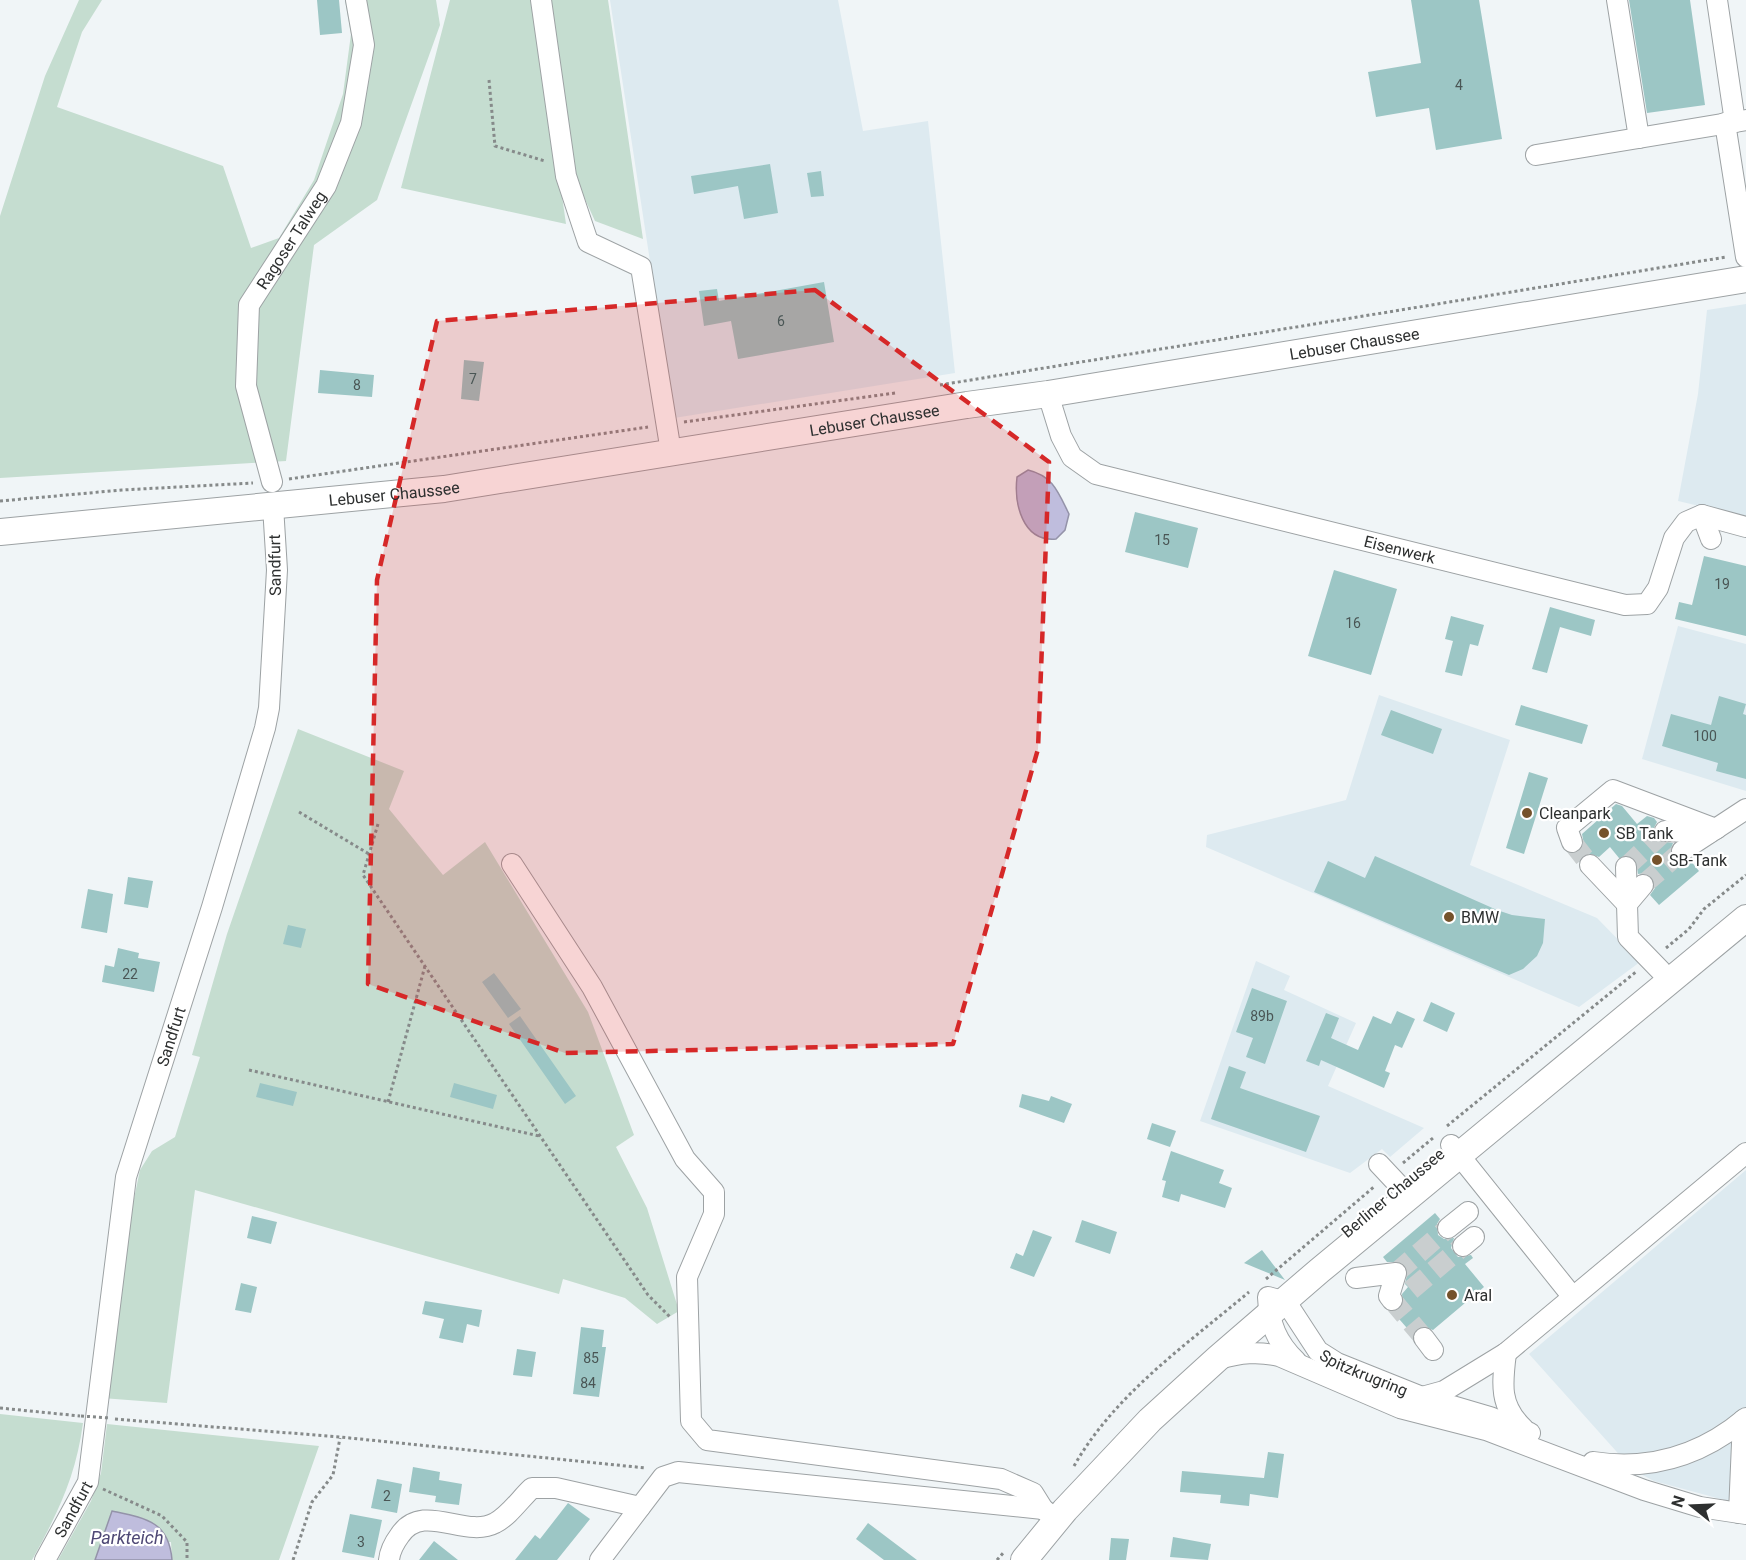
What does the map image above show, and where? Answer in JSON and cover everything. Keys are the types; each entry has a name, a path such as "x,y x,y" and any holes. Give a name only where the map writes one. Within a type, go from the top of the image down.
{"main road":[{"name":"Lebuser Chaussee","path":"0,532 273,494 444,489 1048,394 1746,279"},
{"name":"Berliner Chaussee","path":"1448,1141 1656,966 1746,900"},
{"name":"Berliner Chaussee","path":"1055,1513 1138,1408 1266,1298 1394,1181 1746,918"},
{"name":"Berliner Chaussee","path":"1016,1554 1150,1420 1217,1359 1266,1298"}],"street":[{"name":"Ragoser Talweg","path":"273,494 246,386 249,305 326,186 351,123 364,45 356,0"},
{"path":"541,0 565,167 588,242 642,267 671,452"},
{"path":"1617,0 1639,138"},
{"path":"1717,0 1735,122 1746,255"},
{"path":"1536,155 1735,122"},
{"name":"Eisenwerk","path":"1048,394 1061,436 1072,457 1096,474 1625,605 1647,604 1658,588 1674,538 1686,522 1702,515"},
{"name":"Sandfurt","path":"45,1560 88,1482 126,1178 212,907 269,708 277,570 273,494"},
{"path":"1702,515 1746,527"},
{"path":"1702,515 1711,539"},
{"path":"1572,842 1568,828 1613,790 1712,831"},
{"path":"1682,851 1746,809"},
{"path":"1665,831 1712,831"},
{"path":"512,864 592,987 685,1159 714,1192 714,1214 687,1277 691,1338 691,1421 707,1440 1001,1479 1033,1493 1055,1513"},
{"path":"1590,865 1627,904"},
{"path":"1626,867 1628,937 1656,966"},
{"path":"1627,904 1643,885"},
{"path":"1448,1141 1572,1296"},
{"name":"Spitzkrugring","path":"1422,1397 1444,1391 1506,1353 1746,1153"},
{"path":"1448,1228 1468,1212"},
{"name":"Spitzkrugring","path":"1266,1298 1284,1350 1300,1365"},
{"name":"Spitzkrugring","path":"1266,1298 1318,1351 1337,1363 1422,1397 1490,1417 1526,1431 1644,1490"},
{"name":"Spitzkrugring","path":"1217,1359 1240,1353 1263,1353 1300,1365 1400,1408 1486,1430 1644,1490 1700,1507 1742,1514 1745,1419"},
{"name":"Spitzkrugring","path":"1506,1353 1503,1393 1511,1418 1526,1431"},
{"name":"Spitzkrugring","path":"1548,1454 1634,1466 1669,1461 1698,1450 1727,1434 1745,1419"},
{"path":"600,1560 663,1477 678,1472 1055,1513"},
{"path":"389,1560 396,1540 407,1526 423,1520 476,1526 495,1523 532,1488 556,1488 640,1507"}],"path":[{"path":"489,80 495,146 565,167"},
{"path":"936,386 1746,255"},
{"path":"0,501 207,485 273,494 665,424 901,392"},
{"path":"299,812 369,854"},
{"path":"378,824 363,875 648,1295 691,1338"},
{"path":"1073,1469 1091,1437 1146,1378 1266,1298 1394,1181 1448,1141 1624,979 1656,966 1704,909 1746,875"},
{"path":"388,1102 425,966"},
{"path":"249,1070 541,1137"},
{"path":"0,1408 340,1437 678,1472"},
{"path":"293,1560 312,1502 333,1475 340,1437"},
{"path":"88,1482 162,1516 187,1542 187,1560"},
{"path":"997,1560 1016,1554"}],"highlighted area":[{"path":"815,290 1049,462 1038,749 953,1044 565,1053 368,984 377,580 437,321"}],"shaded area":[{"path":"610,0 838,0 863,131 928,121 955,373 674,418"},
{"path":"1746,304 1746,517 1678,501 1698,394 1707,310"},
{"path":"1678,626 1746,644 1746,791 1642,759"},
{"path":"1379,695 1510,740 1470,865 1597,918 1640,962 1579,1007 1206,847 1207,835 1346,800"},
{"path":"1256,961 1290,976 1284,990 1356,1023 1328,1086 1424,1128 1390,1157 1382,1149 1350,1173 1200,1121"},
{"path":"1746,1170 1746,1503 1728,1501 1654,1481 1633,1470 1529,1354"}],"green space":[{"path":"79,0 102,0 82,32 57,107 223,166 251,248 279,238 314,180 343,94 351,34 345,0 436,0 440,25 377,200 314,245 286,461 0,478 0,216 45,76"},
{"path":"450,0 534,0 566,224 401,188"},
{"path":"548,0 608,0 643,239 595,221 573,173"},
{"path":"298,729 404,771 389,809 443,875 485,842 588,1012 634,1135 616,1147 647,1208 679,1311 657,1324 625,1298 563,1279 559,1294 195,1190 167,1403 102,1398 124,1246 140,1170 152,1151 175,1137 200,1057 192,1055 227,934"},
{"path":"0,1414 83,1423 76,1460 65,1494 32,1560 0,1560"},
{"path":"107,1424 319,1446 279,1560 172,1560 171,1542 98,1551 95,1560 58,1560 91,1501 101,1473"}],"water":[{"path":"1028,470 1043,476 1054,486 1069,514 1065,530 1056,539 1044,538 1035,534 1023,519 1017,498 1017,477"},
{"name":"Parkteich","path":"112,1511 145,1519 160,1529 170,1547 172,1560 95,1560"}],"building":[{"path":"317,0 339,0 342,33 320,35"},
{"path":"1411,0 1479,0 1502,139 1436,150 1429,108 1376,117 1368,72 1421,63"},
{"path":"1629,0 1690,0 1705,105 1647,113"},
{"path":"770,164 778,213 744,219 738,186 694,194 691,176"},
{"path":"821,171 824,196 811,197 807,173"},
{"path":"824,282 834,342 738,359 731,321 704,326 699,291 717,289 719,301"},
{"path":"464,360 484,362 479,401 461,399"},
{"path":"320,370 374,375 372,397 318,393"},
{"path":"1135,512 1198,528 1188,568 1125,552"},
{"path":"1704,556 1746,566 1746,636 1675,619 1679,602 1692,605"},
{"path":"1334,570 1397,589 1371,675 1308,656"},
{"path":"1550,607 1595,620 1591,636 1560,627 1547,673 1532,669"},
{"path":"1451,616 1484,625 1478,646 1470,644 1462,676 1445,672 1453,641 1445,639"},
{"path":"1719,696 1746,704 1743,714 1746,715 1746,779 1716,771 1718,763 1662,746 1671,714 1711,725"},
{"path":"1521,705 1588,725 1582,744 1515,725"},
{"path":"1391,710 1442,729 1433,754 1381,735"},
{"name":"Cleanpark","path":"1529,772 1548,778 1524,854 1506,848"},
{"path":"1616,804 1622,806 1637,824 1647,816 1654,818 1657,822 1653,830 1654,836 1659,841 1673,843 1670,851 1672,858 1682,863 1690,860 1699,871 1659,905 1650,895 1655,888 1654,880 1646,873 1638,874 1636,861 1632,857 1619,858 1610,847 1599,857 1588,853 1579,862 1572,854 1581,849 1584,844 1582,834"},
{"name":"BMW","path":"1375,856 1497,910 1512,915 1545,919 1543,943 1537,956 1523,969 1509,975 1314,892 1328,861 1365,878"},
{"path":"128,877 153,881 148,908 124,904"},
{"path":"88,889 113,894 107,933 81,928"},
{"path":"288,925 306,929 301,948 283,944"},
{"path":"118,948 139,953 138,958 160,962 154,992 102,982 105,965 114,967"},
{"path":"494,973 521,1009 508,1018 482,982"},
{"path":"1252,988 1287,1001 1265,1064 1246,1057 1253,1038 1236,1032"},
{"path":"1431,1002 1455,1013 1447,1032 1423,1021"},
{"path":"1397,1011 1415,1019 1402,1048 1395,1045 1385,1071 1390,1073 1384,1088 1321,1060 1319,1066 1306,1061 1326,1013 1339,1018 1331,1038 1358,1050 1373,1016 1391,1024"},
{"path":"520,1016 576,1096 565,1104 509,1024"},
{"path":"1229,1066 1246,1072 1240,1088 1320,1116 1306,1152 1211,1119"},
{"path":"260,1083 297,1092 293,1106 256,1097"},
{"path":"454,1083 497,1095 493,1109 450,1097"},
{"path":"1022,1094 1049,1101 1051,1096 1072,1104 1064,1123 1019,1107"},
{"path":"1152,1123 1176,1131 1170,1147 1147,1139"},
{"path":"1171,1151 1224,1170 1219,1183 1232,1188 1225,1208 1181,1194 1179,1202 1162,1197 1166,1181 1162,1180"},
{"path":"1435,1213 1440,1219 1437,1224 1438,1235 1444,1239 1454,1238 1451,1248 1458,1257 1471,1255 1473,1258 1465,1264 1484,1287 1433,1330 1422,1326 1413,1335 1393,1312 1403,1304 1402,1294 1408,1287 1405,1284 1408,1270 1401,1262 1387,1262 1383,1257"},
{"path":"252,1216 277,1222 271,1244 247,1238"},
{"path":"1082,1220 1117,1232 1110,1254 1075,1242"},
{"path":"1033,1230 1052,1237 1034,1277 1010,1268 1016,1253 1023,1256"},
{"path":"1262,1250 1285,1280 1244,1263"},
{"path":"241,1283 257,1287 251,1313 235,1310"},
{"path":"425,1301 482,1310 479,1327 467,1324 463,1343 439,1338 444,1319 422,1314"},
{"path":"581,1327 604,1330 602,1347 606,1347 599,1397 573,1394"},
{"path":"517,1349 536,1352 532,1377 513,1375"},
{"path":"1268,1452 1284,1454 1278,1498 1250,1494 1249,1506 1220,1503 1221,1495 1180,1492 1182,1471 1264,1478"},
{"path":"413,1467 440,1472 439,1480 462,1484 459,1505 435,1502 436,1496 409,1492"},
{"path":"377,1479 402,1484 397,1513 371,1508"},
{"path":"568,1503 590,1519 557,1560 515,1560 535,1535 540,1539"},
{"path":"350,1514 382,1520 374,1558 342,1552"},
{"path":"868,1523 917,1560 884,1560 856,1539"},
{"path":"1173,1537 1211,1544 1208,1560 1170,1557"},
{"path":"1111,1538 1129,1539 1126,1560 1109,1560"},
{"path":"434,1541 458,1560 419,1560"}],"tunnel":[{"path":"1626,867 1665,831"},
{"path":"1572,842 1590,865"},
{"path":"1643,885 1682,851"},
{"path":"1396,1273 1448,1228"},
{"path":"1411,1290 1463,1246"},
{"path":"1392,1300 1424,1338"}],"place":[{"name":"Cleanpark","path":"1527,813"},
{"name":"SB Tank","path":"1604,833"},
{"name":"SB-Tank","path":"1657,860"},
{"name":"BMW","path":"1449,917"},
{"name":"Aral","path":"1452,1295"}]}
